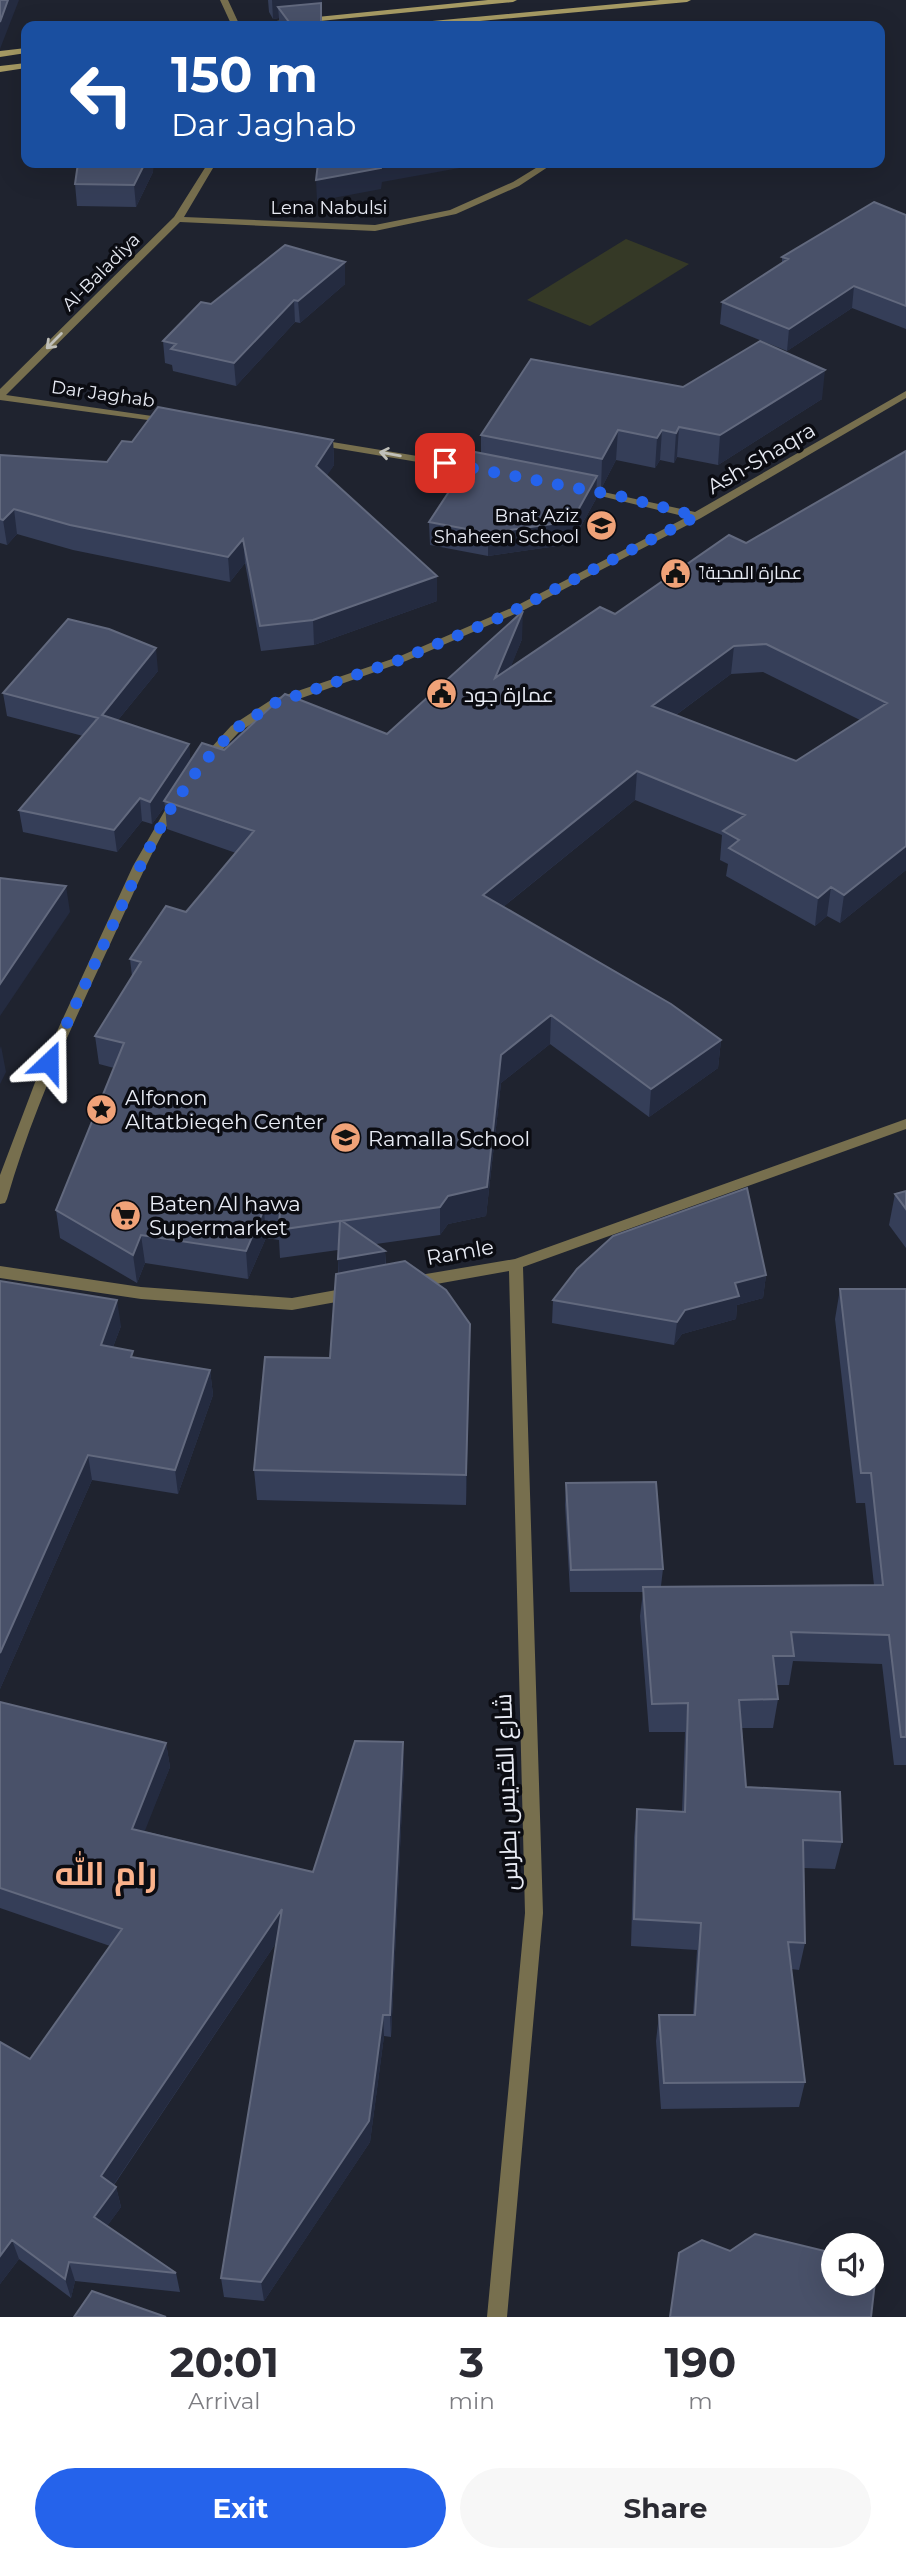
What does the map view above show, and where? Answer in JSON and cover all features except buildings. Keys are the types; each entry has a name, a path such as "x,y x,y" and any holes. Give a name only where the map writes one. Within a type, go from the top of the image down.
{"main road":[{"path":"297,21 513,0"},
{"path":"455,21 687,0"},
{"path":"0,54 21,52"},
{"path":"0,69 21,67"}],"street":[{"path":"224,0 234,21"},
{"name":"Al-Baladiya","path":"0,396 178,219 209,168"},
{"name":"Lena Nabulsi","path":"178,219 375,228 453,212 516,184 542,168"},
{"name":"Ash-Shaqra","path":"194,776 235,729 275,703 464,634 697,516 906,394"},
{"name":"Dar Jaghab","path":"0,396 178,423"},
{"path":"301,440 497,472"},
{"path":"564,485 697,516"},
{"path":"0,1199 13,1150 58,1040 144,858 186,787"},
{"name":"Ramle","path":"397,1285 516,1264 906,1124"},
{"name":"شارع القديس بطرس","path":"497,2317 534,1913 516,1264"},
{"path":"0,1272 141,1293 292,1304 371,1290"}],"green space":[{"path":"626,239 689,264 590,326 527,300"}],"place":[{"name":"Bnat Aziz Shaheen School","path":"602,526"},
{"name":"عمارة المحبة1","path":"676,573"},
{"name":"عمارة جود","path":"441,694"},
{"name":"Alfonon Altatbieqeh Center","path":"102,1109"},
{"name":"Ramalla School","path":"345,1138"},
{"name":"Baten Al hawa Supermarket","path":"126,1215"}],"district":[{"name":"رام الله","path":"106,1873"}],"route":[{"path":"49,1062 144,858 171,808 201,765 235,729 275,703 402,659 501,617 697,516 619,496 445,463"}]}
